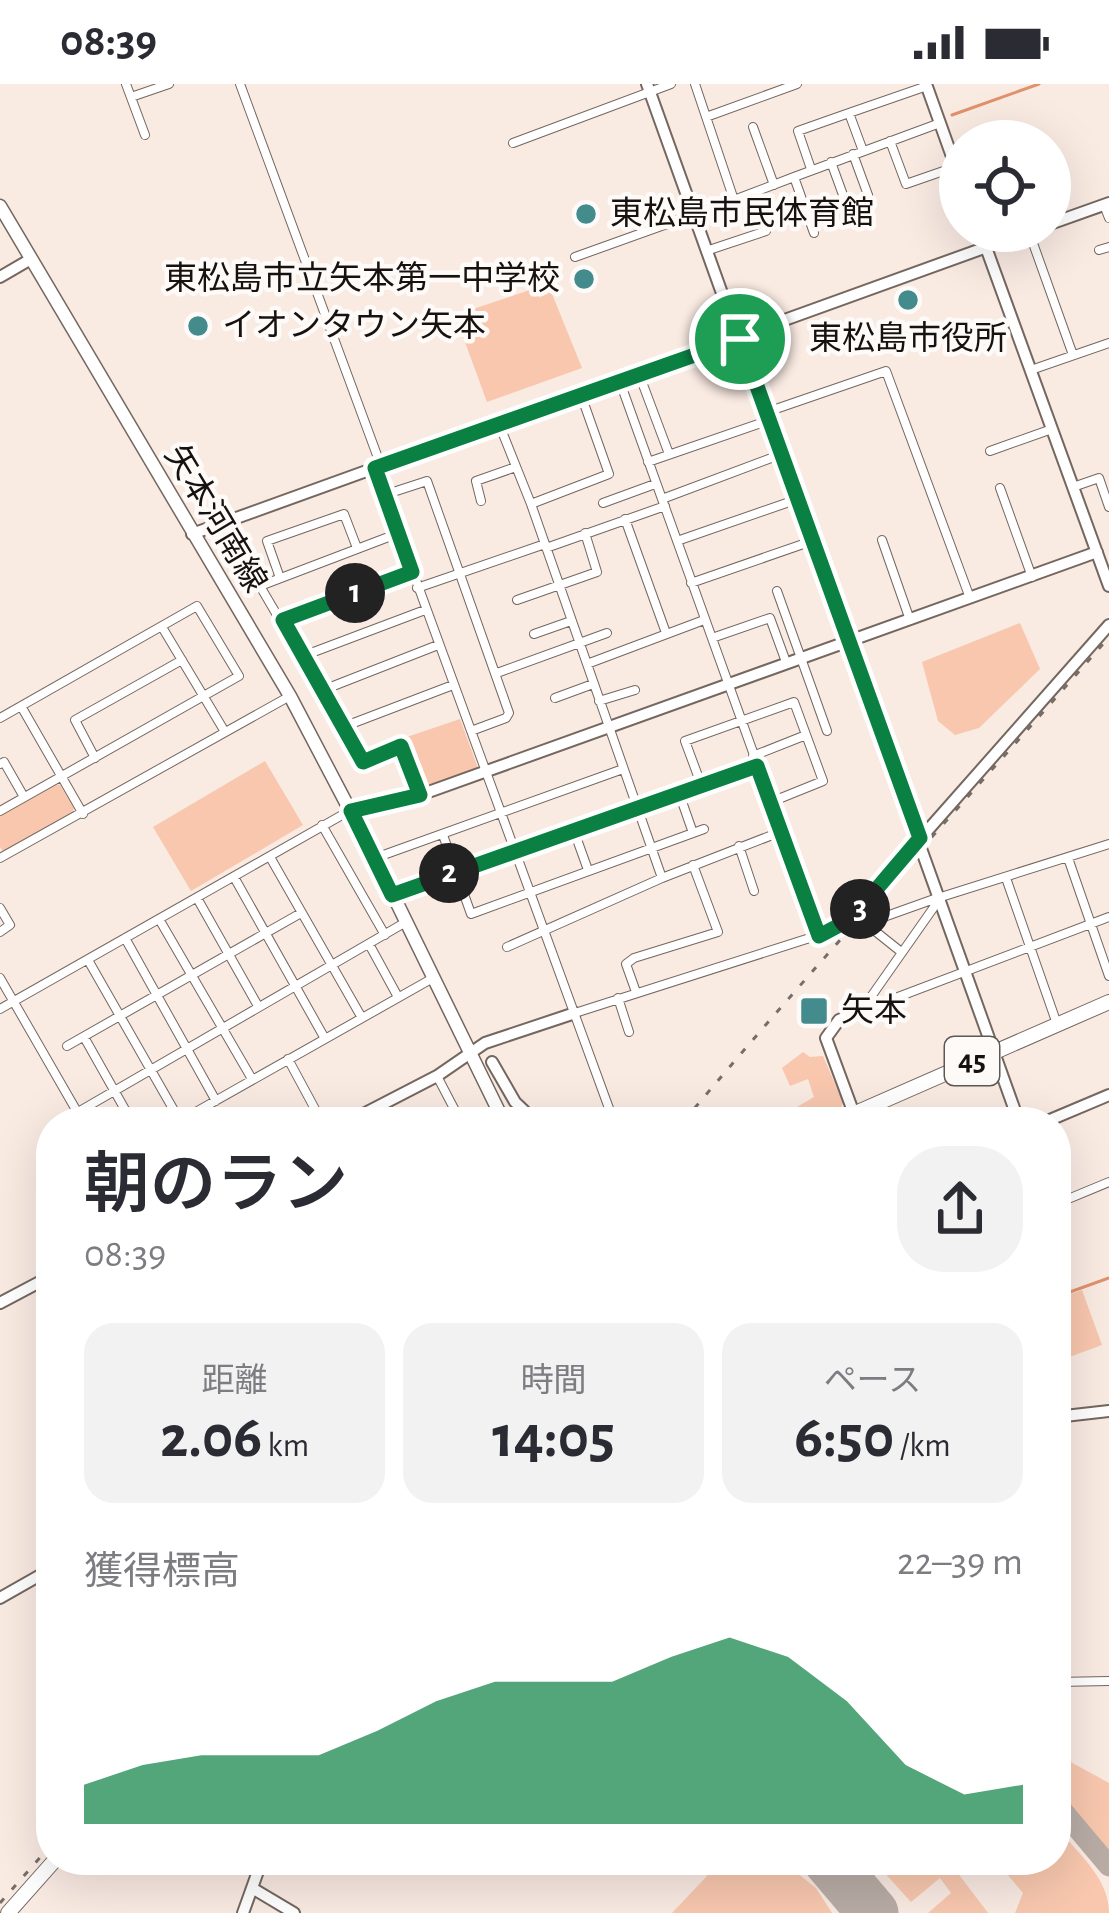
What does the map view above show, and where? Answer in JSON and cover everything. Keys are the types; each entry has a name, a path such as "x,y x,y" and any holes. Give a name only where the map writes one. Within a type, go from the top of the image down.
{"highway":[{"name":"45","path":"878,1107 1109,1002"},
{"path":"8,1913 42,1875"}],"main road":[{"name":"矢本河南線","path":"0,206 290,696 376,858 497,1107"}],"street":[{"path":"126,84 145,135"},
{"path":"131,98 169,84"},
{"path":"240,84 425,610 609,1107"},
{"path":"513,143 649,88 670,84"},
{"path":"694,84 734,200"},
{"path":"706,117 797,84"},
{"path":"811,169 798,131 927,85 939,120"},
{"path":"649,88 1014,1107"},
{"path":"849,113 868,195"},
{"path":"574,257 939,123"},
{"path":"752,127 774,185"},
{"path":"890,141 906,184 939,177"},
{"path":"831,162 847,206"},
{"path":"794,177 814,233"},
{"path":"706,251 766,231 754,193"},
{"path":"1071,217 1107,204 1109,218"},
{"path":"192,534 975,252"},
{"path":"987,252 1073,488 1103,550 1109,586"},
{"path":"1037,252 1073,355"},
{"path":"0,277 31,260"},
{"path":"1030,370 1109,343"},
{"path":"648,462 886,370 970,598"},
{"path":"638,374 669,454"},
{"path":"620,382 819,936"},
{"path":"530,504 609,474 581,395"},
{"path":"499,424 662,878"},
{"path":"990,451 1052,429"},
{"path":"418,588 626,519 782,454"},
{"path":"481,501 476,481 516,467"},
{"path":"1073,488 1104,476 1109,506"},
{"path":"384,495 427,481 461,574 509,712 506,718 470,731"},
{"path":"603,503 655,484"},
{"path":"1000,488 1031,577"},
{"path":"677,542 798,499"},
{"path":"280,578 267,541 344,514 357,548"},
{"path":"626,519 666,634"},
{"path":"399,533 260,586 363,762 401,746 420,795"},
{"path":"517,600 597,572 585,533"},
{"path":"882,540 910,620"},
{"path":"691,583 813,541"},
{"path":"0,1009 351,811 420,795 1103,550"},
{"path":"283,620 412,572"},
{"path":"777,591 827,731"},
{"path":"0,718 196,607 239,676 0,811"},
{"path":"303,656 425,610"},
{"path":"712,638 770,618 786,662"},
{"path":"586,664 704,620"},
{"path":"534,634 571,621"},
{"path":"377,1107 437,1076 484,1042 819,936 851,919 1109,625"},
{"path":"162,627 225,732"},
{"path":"497,674 607,633"},
{"path":"323,690 438,645"},
{"path":"95,758 75,720 182,660"},
{"path":"555,698 593,684"},
{"path":"343,727 453,685"},
{"path":"598,701 635,690"},
{"path":"0,858 290,696"},
{"path":"701,784 685,741 794,702 823,781 771,802"},
{"path":"20,706 83,814"},
{"path":"392,895 679,793 806,735"},
{"path":"0,764 4,762 24,796"},
{"path":"376,858 622,770"},
{"path":"679,793 693,833"},
{"path":"322,825 385,935"},
{"path":"443,835 471,914 704,829"},
{"path":"574,831 588,870"},
{"path":"507,947 780,832"},
{"path":"900,951 870,927 881,918 941,897 1109,844"},
{"path":"739,847 754,891"},
{"path":"270,857 362,1018"},
{"path":"1068,858 1109,976"},
{"path":"636,992 626,964 634,958 718,932 693,865"},
{"path":"234,877 325,1037"},
{"path":"1006,878 1057,1025"},
{"path":"861,1011 941,897"},
{"path":"197,898 258,1006"},
{"path":"0,908 10,925 0,932"},
{"path":"67,1046 301,913"},
{"path":"851,1107 827,1046 826,1038 835,1024 1109,917"},
{"path":"159,919 251,1079"},
{"path":"93,1107 151,1068 406,922"},
{"path":"125,938 216,1101"},
{"path":"369,944 398,997"},
{"path":"88,960 171,1107"},
{"path":"0,978 74,1107"},
{"path":"205,1107 433,978"},
{"path":"618,998 629,1032"},
{"path":"84,1037 124,1107"},
{"path":"288,1059 314,1107"},
{"path":"492,1062 519,1107"},
{"path":"437,1076 451,1107"},
{"path":"1071,1111 1109,1095"},
{"path":"1071,1198 1109,1182"},
{"path":"0,1303 36,1284"},
{"path":"1071,1415 1109,1411"},
{"path":"0,1598 36,1577"},
{"path":"1071,1682 1109,1681"},
{"path":"243,1913 257,1875"},
{"path":"252,1888 294,1913"}],"shaded area":[{"path":"548,284 582,368 487,402 455,315"},
{"path":"1020,623 1040,669 979,728 955,735 938,721 922,662"},
{"path":"460,719 478,768 422,788 404,738"},
{"path":"265,761 303,825 191,891 153,827"},
{"path":"60,785 74,808 72,814 4,853 0,815"},
{"path":"803,1052 823,1056 841,1107 797,1107 814,1097 808,1079 790,1086 782,1068"},
{"path":"1082,1290 1102,1345 1071,1356 1071,1294"},
{"path":"1071,1762 1109,1783 1109,1851 1071,1809"},
{"path":"1071,1844 1098,1877 1109,1913 1015,1913 1023,1893 1008,1875 1071,1875"},
{"path":"708,1875 800,1875 816,1888 832,1913 672,1913"},
{"path":"887,1875 959,1875 988,1913 928,1913 951,1893 940,1878 911,1902"}],"waterway":[{"path":"952,115 1039,84"},
{"path":"1071,1292 1109,1278"}],"taxiway":[{"path":"1071,1821 1109,1866"},
{"path":"861,1875 868,1907"}],"runway":[{"path":"841,1875 873,1913"}],"railway":[{"path":"696,1107 1109,637"},
{"path":"0,1903 36,1862"}],"place":[{"name":"東松島市民体育館","path":"586,214"},
{"name":"東松島市立矢本第一中学校","path":"584,279"},
{"name":"東松島市役所","path":"908,300"},
{"name":"イオンタウン矢本","path":"198,326"},
{"name":"矢本","path":"814,1011"}],"route":[{"path":"740,339 920,838 851,919 819,936 757,766 392,895 351,811 420,795 401,746 363,762 283,620 412,572 375,468 740,339"}]}
